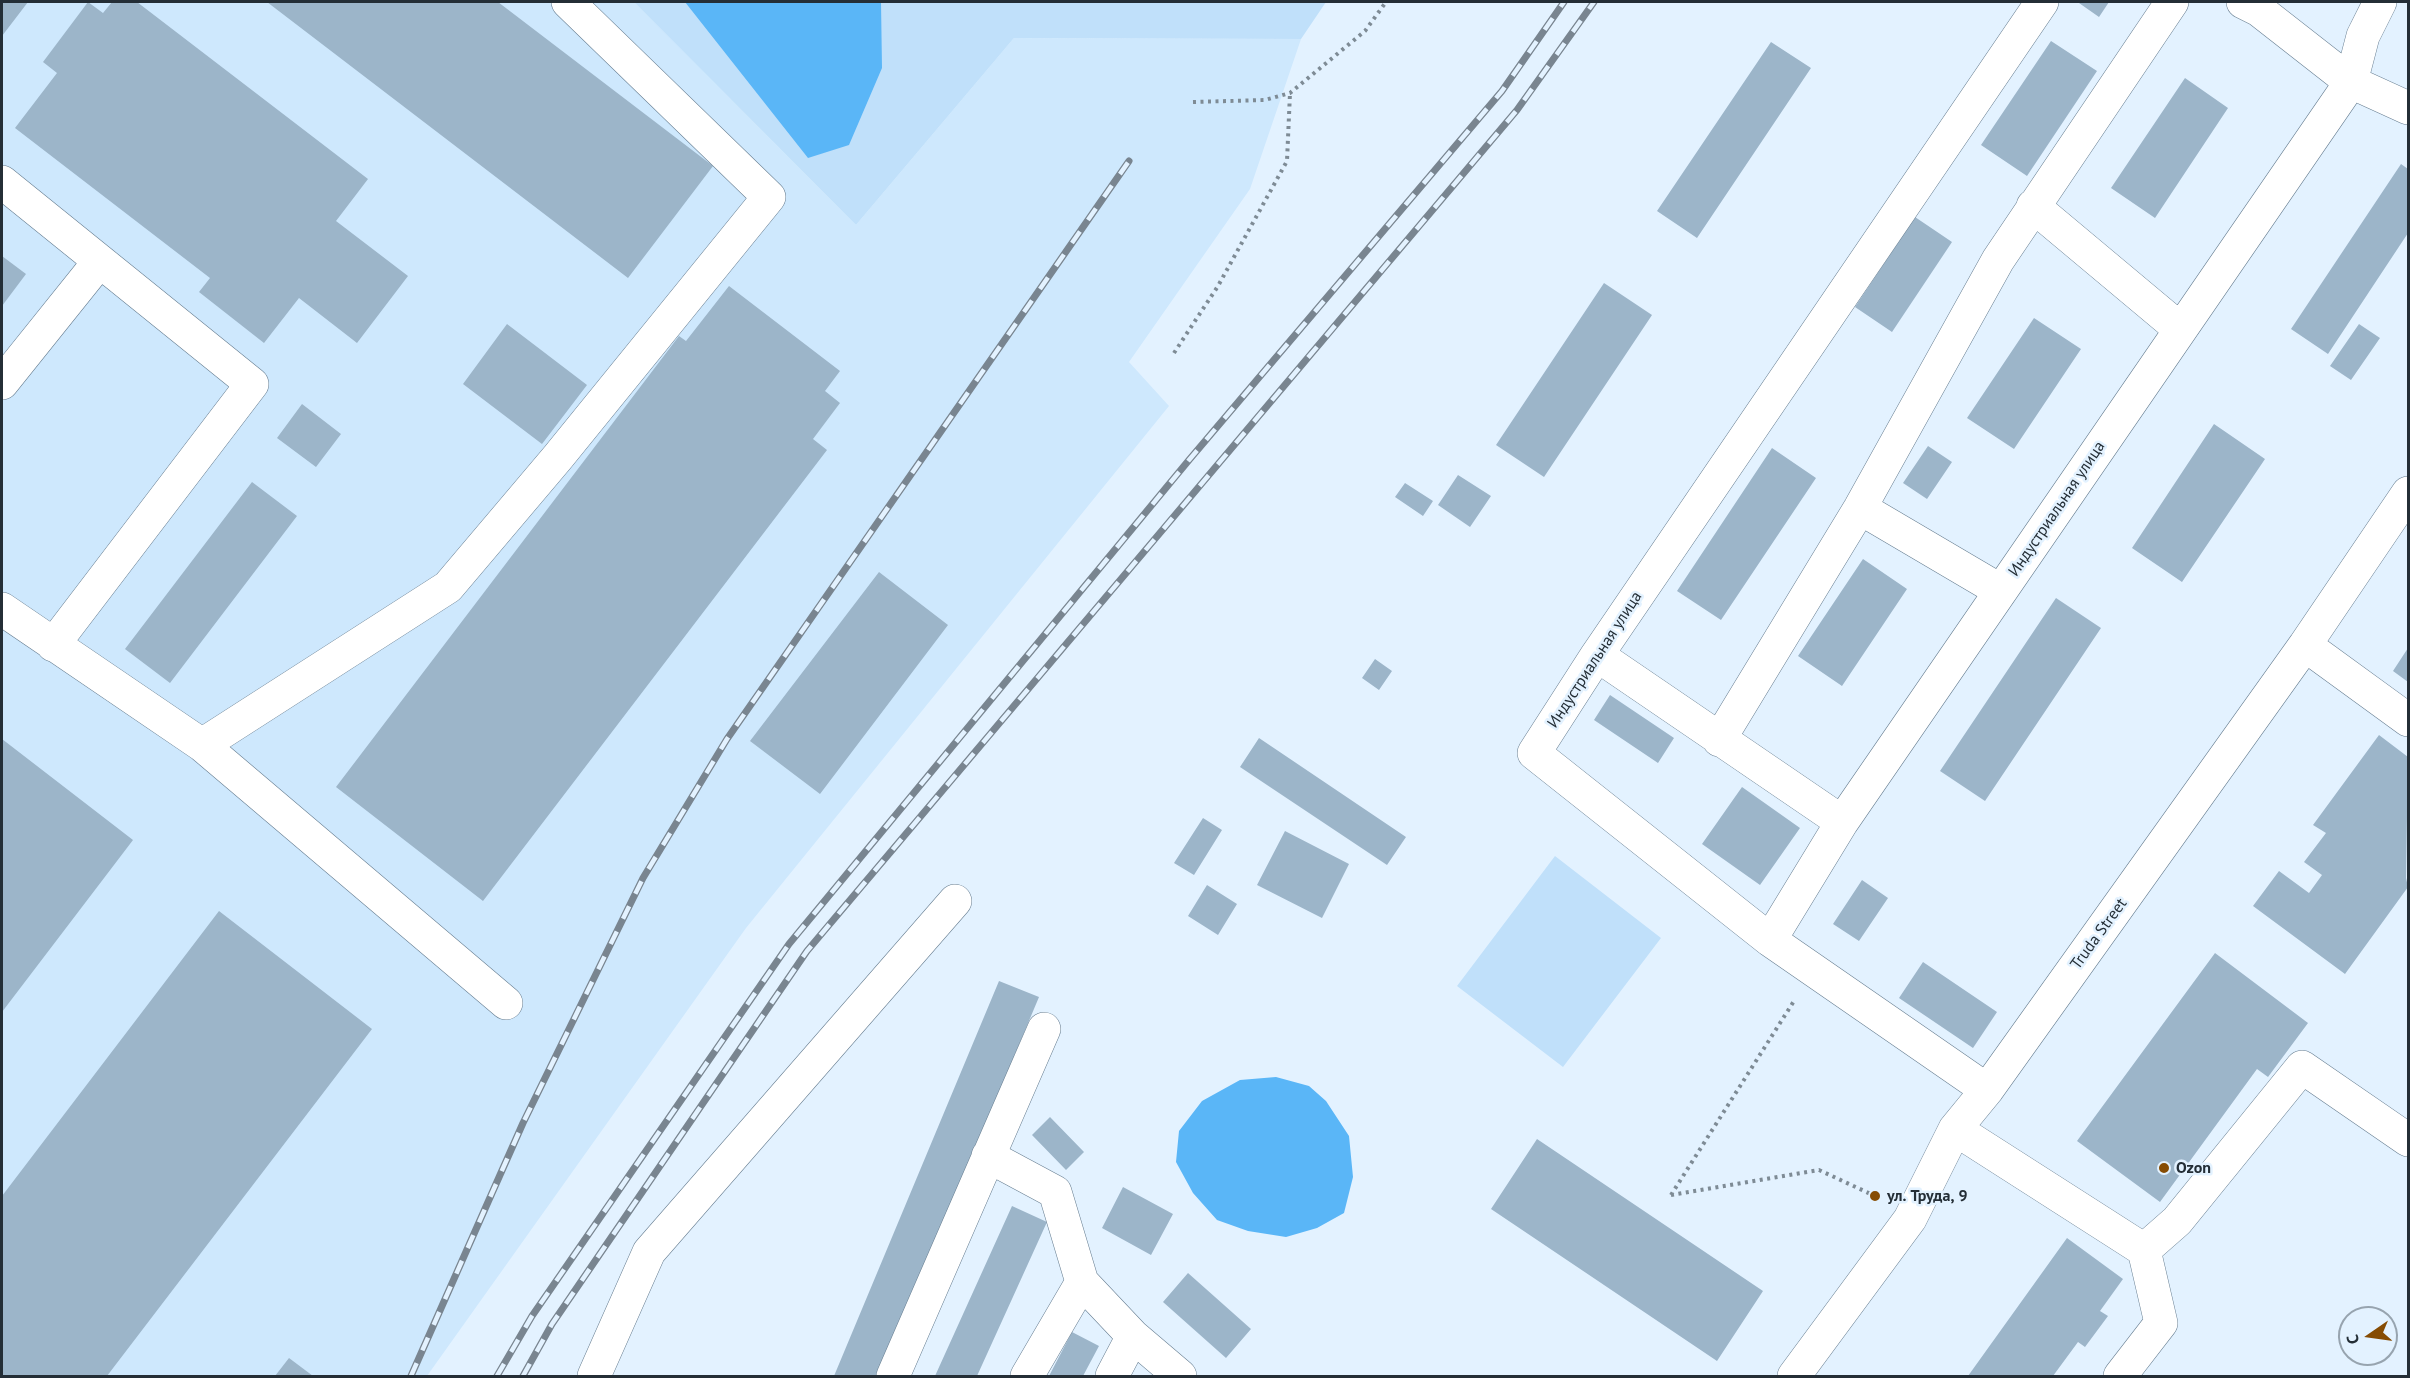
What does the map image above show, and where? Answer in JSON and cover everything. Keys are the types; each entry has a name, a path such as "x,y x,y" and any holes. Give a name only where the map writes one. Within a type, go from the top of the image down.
{"street":[{"path":"202,745 448,586 558,457 769,197 568,2"},
{"name":"Индустриальная улица","path":"2042,2 1597,655 1534,753 1770,940 1842,822 2351,82"},
{"path":"1719,740 1860,508 1998,260 2172,2"},
{"path":"2351,82 2363,36 2380,2"},
{"path":"2255,4 2351,82 2409,108"},
{"path":"2,182 252,384 54,645"},
{"path":"2033,206 2180,329"},
{"path":"2,383 99,262"},
{"name":"Truda Street","path":"1794,1377 1910,1219 1955,1129 1987,1090 2305,645 2409,494"},
{"path":"1860,508 2001,591"},
{"path":"2,609 202,745 506,1002"},
{"path":"2305,645 2409,720"},
{"path":"1597,655 1842,822"},
{"path":"594,1377 649,1252 955,901"},
{"path":"1770,940 1987,1090"},
{"path":"892,1377 1044,1029"},
{"path":"2144,1250 2177,1221 2302,1067 2409,1140"},
{"path":"1955,1129 2144,1250 2161,1323 2120,1377"},
{"path":"988,1156 1055,1192 1082,1282 1133,1336 1180,1377"},
{"path":"1028,1377 1082,1282"},
{"path":"1112,1377 1133,1336"}],"path":[{"path":"1193,102 1264,100 1290,93 1365,31 1386,2"},
{"path":"1174,353 1218,286 1287,161 1290,93"},
{"path":"1813,970 1671,1196 1819,1170 1875,1196"}],"shaded area":[{"path":"2,2 634,2 856,225 1014,38 1301,39 1250,189 1129,362 1169,406 746,928 427,1376 2,1376"},
{"path":"634,2 1326,2 1301,39 1014,38 856,225"},
{"path":"1555,856 1661,938 1563,1067 1457,986"}],"water":[{"path":"685,2 881,2 882,68 849,145 808,158"},
{"path":"1276,1077 1309,1086 1326,1101 1349,1136 1353,1177 1344,1213 1317,1228 1286,1237 1248,1231 1217,1220 1193,1193 1176,1162 1179,1131 1202,1101 1240,1080"}],"building":[{"path":"2,2 28,2 2,36"},
{"path":"88,2 103,13 112,2 137,2 368,179 336,221 408,276 357,343 299,298 264,343 199,292 210,278 15,128 57,73 43,62"},
{"path":"267,2 498,2 713,166 628,278"},
{"path":"2080,2 2109,2 2099,17"},
{"path":"2051,41 2097,71 2027,176 1981,145"},
{"path":"1771,42 1811,68 1697,238 1657,211"},
{"path":"2185,78 2228,108 2155,218 2111,188"},
{"path":"2401,164 2408,169 2408,233 2328,354 2291,329"},
{"path":"1915,217 1952,242 1892,332 1855,307"},
{"path":"2,256 26,274 2,306"},
{"path":"1604,283 1652,315 1544,477 1496,445"},
{"path":"729,286 840,371 825,391 840,403 813,439 827,450 483,901 336,787 679,336 686,341"},
{"path":"2034,318 2081,349 2014,449 1967,418"},
{"path":"507,324 587,385 542,444 463,384"},
{"path":"2359,324 2380,338 2351,380 2330,366"},
{"path":"302,404 341,434 316,467 277,438"},
{"path":"2214,424 2265,459 2182,582 2132,548"},
{"path":"1928,446 1952,462 1927,499 1903,483"},
{"path":"1772,448 1816,478 1721,620 1677,591"},
{"path":"1458,475 1491,496 1470,527 1438,505"},
{"path":"252,482 297,516 170,683 125,649"},
{"path":"1405,483 1433,501 1423,516 1395,497"},
{"path":"1863,559 1907,589 1842,686 1798,656"},
{"path":"879,572 948,625 820,794 750,741"},
{"path":"2056,598 2101,628 1985,801 1940,771"},
{"path":"2408,648 2408,682 2393,671"},
{"path":"1375,659 1392,671 1379,690 1362,678"},
{"path":"1610,695 1674,738 1658,763 1594,720"},
{"path":"2379,735 2408,757 2406,878 2408,887 2345,974 2253,906 2279,871 2309,893 2322,875 2304,862 2326,833 2313,825"},
{"path":"1259,738 1406,837 1387,865 1240,767"},
{"path":"2,739 133,840 2,1012"},
{"path":"1742,787 1800,828 1760,885 1702,844"},
{"path":"1203,818 1222,830 1194,875 1174,863"},
{"path":"1285,831 1349,864 1322,918 1257,885"},
{"path":"1862,880 1888,898 1859,941 1833,924"},
{"path":"1207,885 1237,904 1218,935 1188,916"},
{"path":"219,911 372,1029 107,1376 2,1376 2,1196"},
{"path":"2215,953 2308,1023 2268,1077 2257,1069 2160,1202 2077,1141"},
{"path":"1923,962 1997,1012 1973,1048 1899,998"},
{"path":"999,981 1039,997 880,1376 834,1376"},
{"path":"1050,1117 1084,1152 1066,1170 1032,1135"},
{"path":"1537,1139 1763,1291 1717,1361 1491,1209"},
{"path":"1123,1187 1173,1214 1151,1255 1102,1228"},
{"path":"1012,1206 1047,1222 977,1376 935,1376"},
{"path":"2067,1238 2123,1279 2100,1311 2108,1316 2085,1347 2078,1342 2053,1376 1968,1376"},
{"path":"1188,1273 1251,1329 1226,1358 1163,1302"},
{"path":"1072,1332 1099,1346 1083,1376 1049,1376"},
{"path":"289,1358 313,1376 275,1376"}],"railway":[{"path":"497,1376 532,1316 789,944 1189,460 1502,91 1564,2"},
{"path":"523,1376 552,1324 807,951 1517,110 1594,2"},
{"path":"411,1376 523,1123 643,878 727,739 1129,161"}],"place":[{"name":"Ozon","path":"2164,1168"},
{"name":"ул. Труда, 9","path":"1875,1196"}]}
